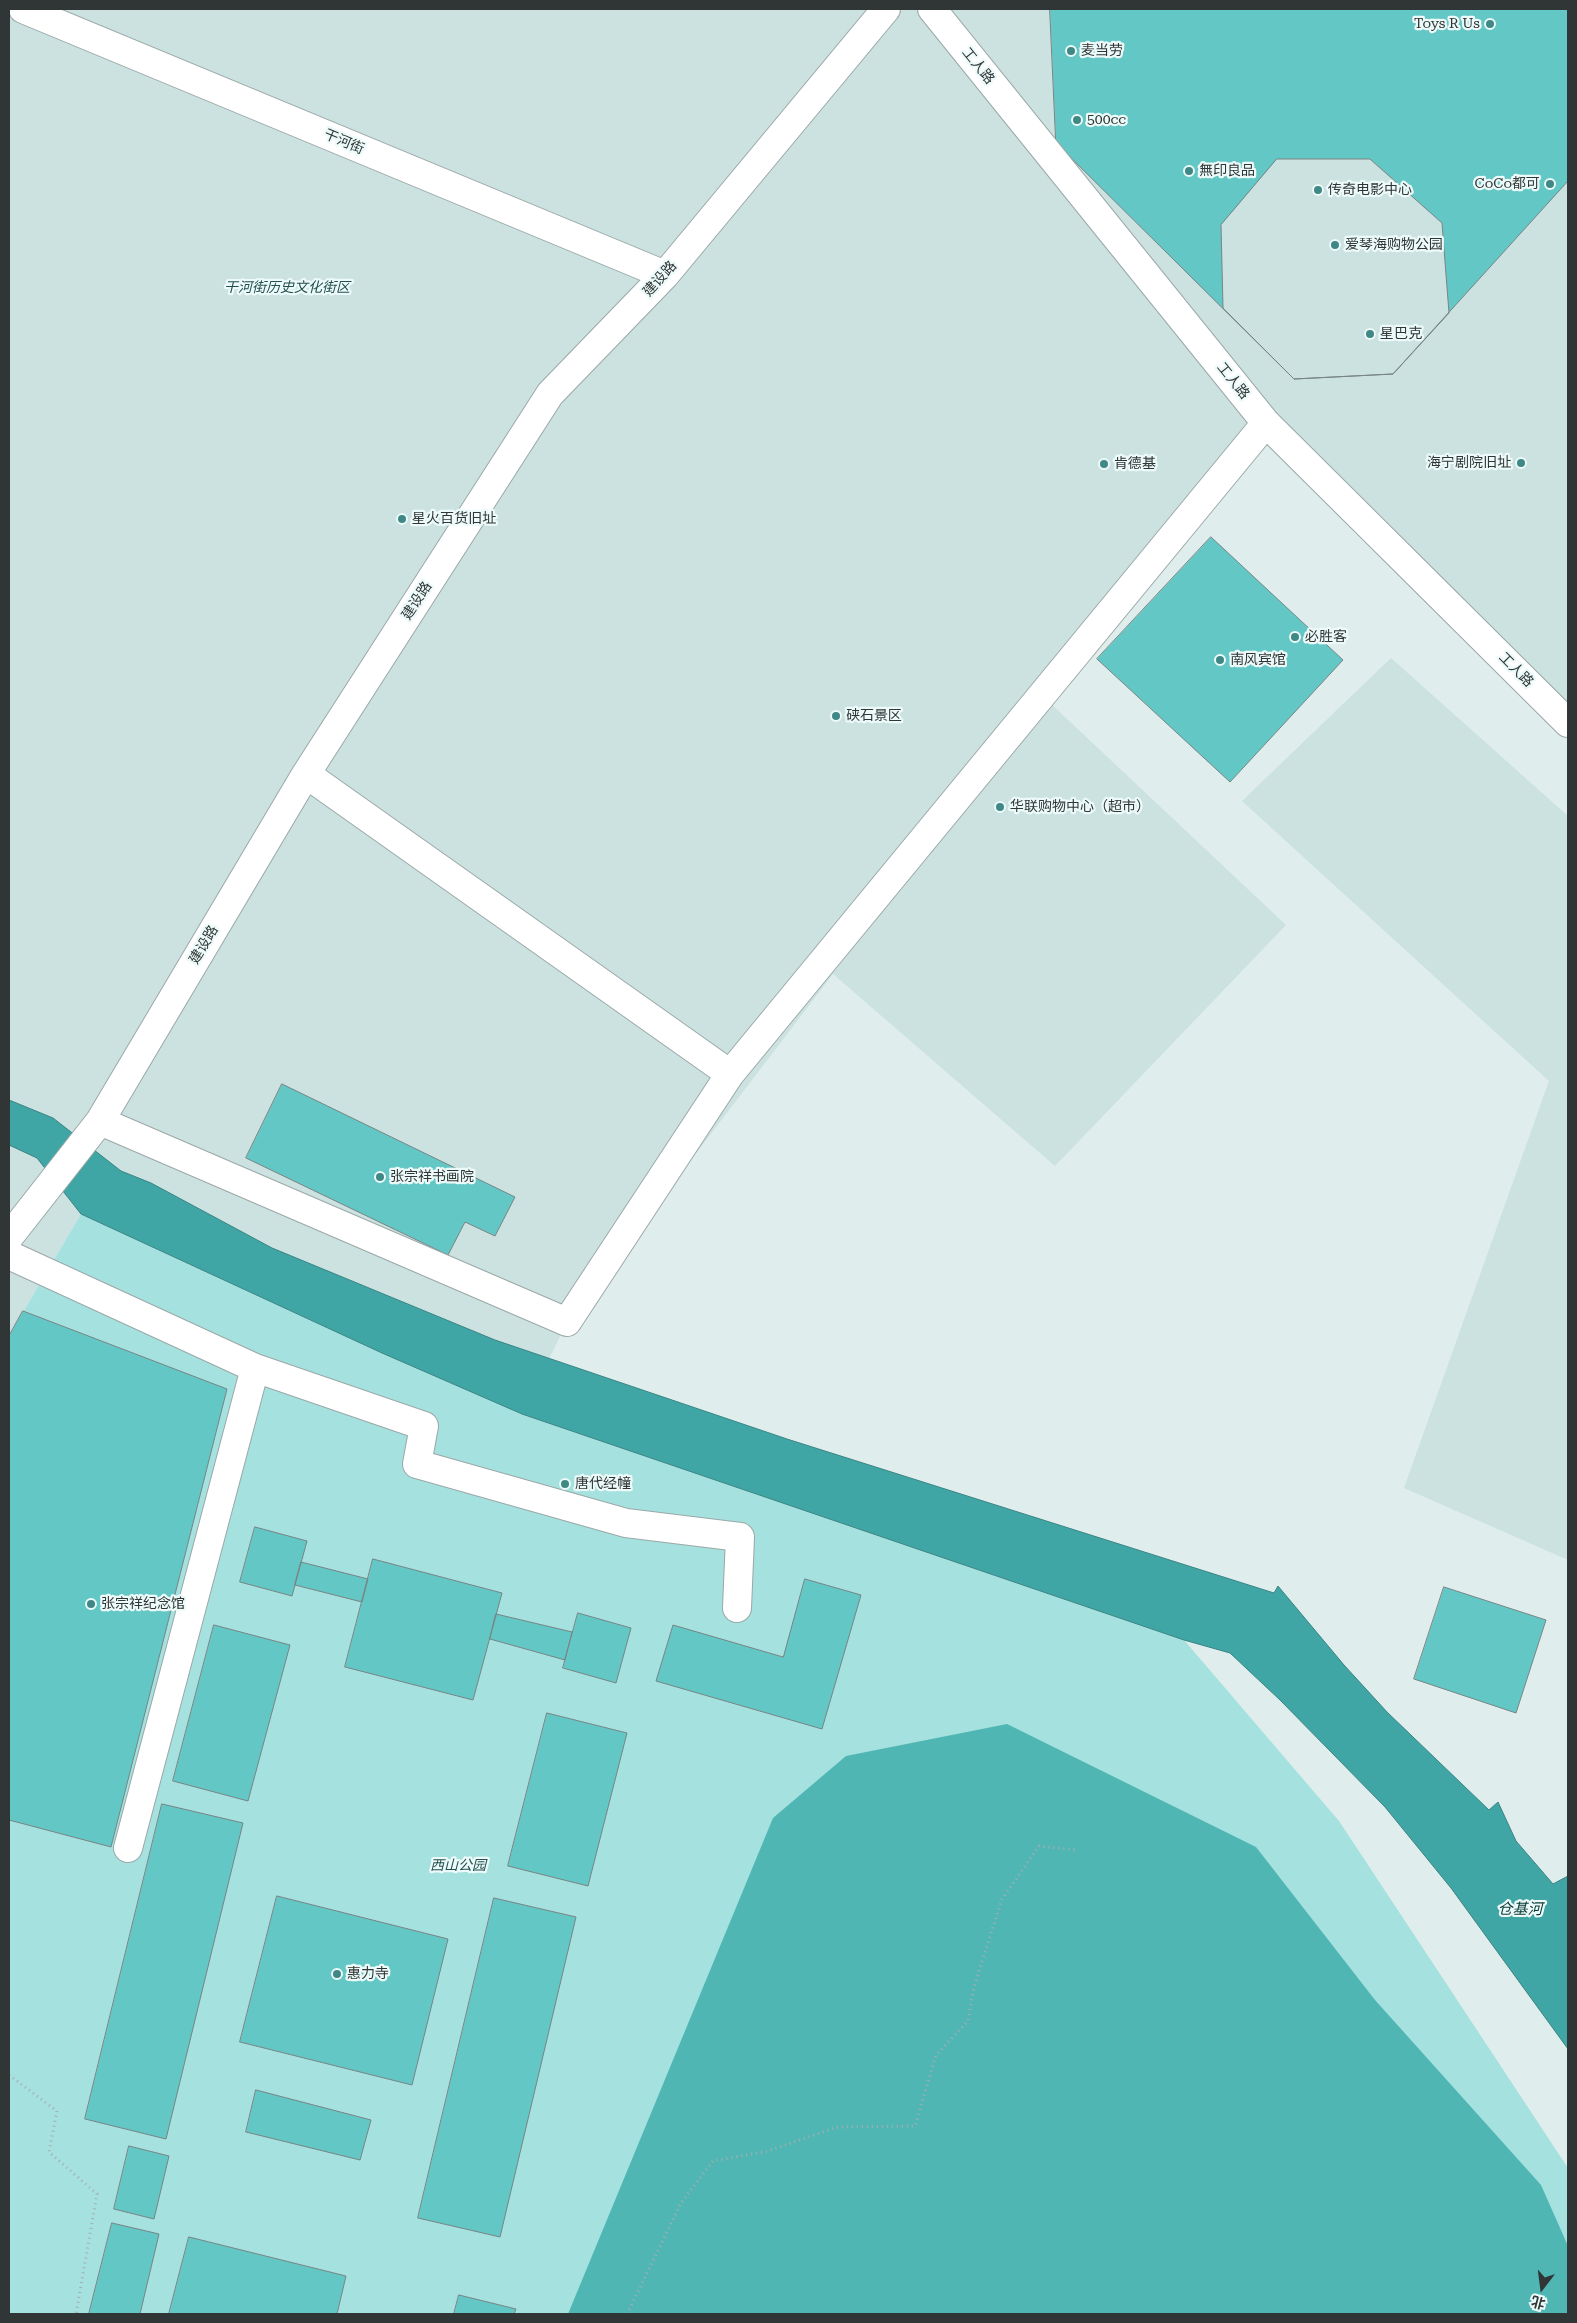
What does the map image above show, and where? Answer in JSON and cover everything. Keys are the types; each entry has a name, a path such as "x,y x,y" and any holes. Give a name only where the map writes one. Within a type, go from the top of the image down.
{"street":[{"name":"干河街","path":"24,9 665,275"},
{"name":"建设路","path":"11,1229 100,1121 306,774 550,394 665,275 886,9"},
{"name":"工人路","path":"932,9 1266,423 1568,722"},
{"path":"100,1121 567,1322 730,1074 1266,423"},
{"path":"306,774 730,1074"},
{"path":"9,1255 255,1368 424,1426 417,1464 626,1523 740,1537 737,1608"},
{"path":"128,1848 255,1368"}],"path":[{"path":"627,2314 681,2203 713,2161 768,2151 837,2127 915,2126 936,2055 968,2021 974,1987 1002,1899 1040,1846 1076,1850"},
{"path":"9,2075 57,2111 49,2152 97,2194 76,2314"}],"shaded area":[{"path":"9,9 1568,9 1568,723 1267,423 1049,702 1286,925 1055,1166 833,974 567,1322 522,1414 81,1214 9,1336"},
{"path":"1391,658 1568,816 1568,1560 1404,1488 1549,1081 1242,801"},
{"path":"1007,1724 1256,1847 1375,2000 1541,2185 1568,2246 1568,2314 568,2314 773,1818 846,1756"}],"green space":[{"name":"西山公园","path":"81,1214 382,1353 522,1414 1184,1640 1339,1821 1568,2168 1568,2314 9,2314 9,1336"}],"water":[{"name":"仓基河","path":"9,1100 53,1118 121,1171 151,1183 272,1248 495,1340 787,1439 1274,1593 1278,1586 1344,1665 1387,1712 1489,1810 1498,1802 1516,1841 1553,1884 1568,1876 1568,2049 1451,1888 1385,1807 1280,1700 1230,1653 1184,1640 522,1414 382,1353 81,1214 37,1158 9,1145"}],"building":[{"name":"爱琴海购物公园","path":"1050,9 1568,9 1568,181 1393,374 1294,379 1056,143"},
{"path":"1277,159 1370,159 1442,223 1449,313 1393,374 1294,379 1223,308 1221,225"},
{"name":"南风宾馆","path":"1211,537 1343,660 1230,782 1097,659"},
{"name":"张宗祥书画院","path":"282,1084 515,1197 495,1236 465,1222 448,1255 246,1158"},
{"name":"张宗祥纪念馆","path":"23,1311 227,1389 111,1847 9,1820 9,1336"},
{"path":"255,1527 307,1541 292,1596 240,1582"},
{"path":"373,1559 502,1593 473,1700 345,1667"},
{"path":"301,1562 368,1579 362,1602 295,1585"},
{"path":"805,1579 861,1595 822,1729 656,1681 673,1625 783,1657"},
{"path":"1444,1587 1546,1620 1516,1713 1414,1679"},
{"path":"578,1613 631,1628 616,1683 563,1668"},
{"path":"496,1614 572,1632 565,1660 490,1639"},
{"path":"214,1625 290,1645 248,1801 173,1781"},
{"path":"547,1713 627,1733 588,1886 508,1866"},
{"path":"162,1804 243,1823 166,2139 85,2119"},
{"path":"277,1896 448,1939 412,2085 240,2042"},
{"path":"494,1898 576,1917 500,2237 418,2218"},
{"path":"256,2090 371,2120 360,2160 246,2132"},
{"path":"129,2146 169,2156 154,2219 114,2209"},
{"path":"112,2223 159,2234 140,2314 89,2314"},
{"path":"189,2237 346,2276 337,2314 169,2314"},
{"path":"459,2295 516,2309 514,2314 454,2314"}],"place":[{"name":"Toys R Us","path":"1490,24"},
{"name":"麦当劳","path":"1071,51"},
{"name":"500cc","path":"1077,120"},
{"name":"無印良品","path":"1189,171"},
{"name":"CoCo都可","path":"1550,184"},
{"name":"传奇电影中心","path":"1318,190"},
{"name":"爱琴海购物公园","path":"1335,245"},
{"name":"星巴克","path":"1370,334"},
{"name":"海宁剧院旧址","path":"1521,463"},
{"name":"肯德基","path":"1104,464"},
{"name":"星火百货旧址","path":"402,519"},
{"name":"必胜客","path":"1295,637"},
{"name":"南风宾馆","path":"1220,660"},
{"name":"硖石景区","path":"836,716"},
{"name":"华联购物中心（超市）","path":"1000,807"},
{"name":"张宗祥书画院","path":"380,1177"},
{"name":"唐代经幢","path":"565,1484"},
{"name":"张宗祥纪念馆","path":"91,1604"},
{"name":"惠力寺","path":"337,1974"}],"park label":[{"name":"干河街历史文化街区","path":"287,288"}]}
